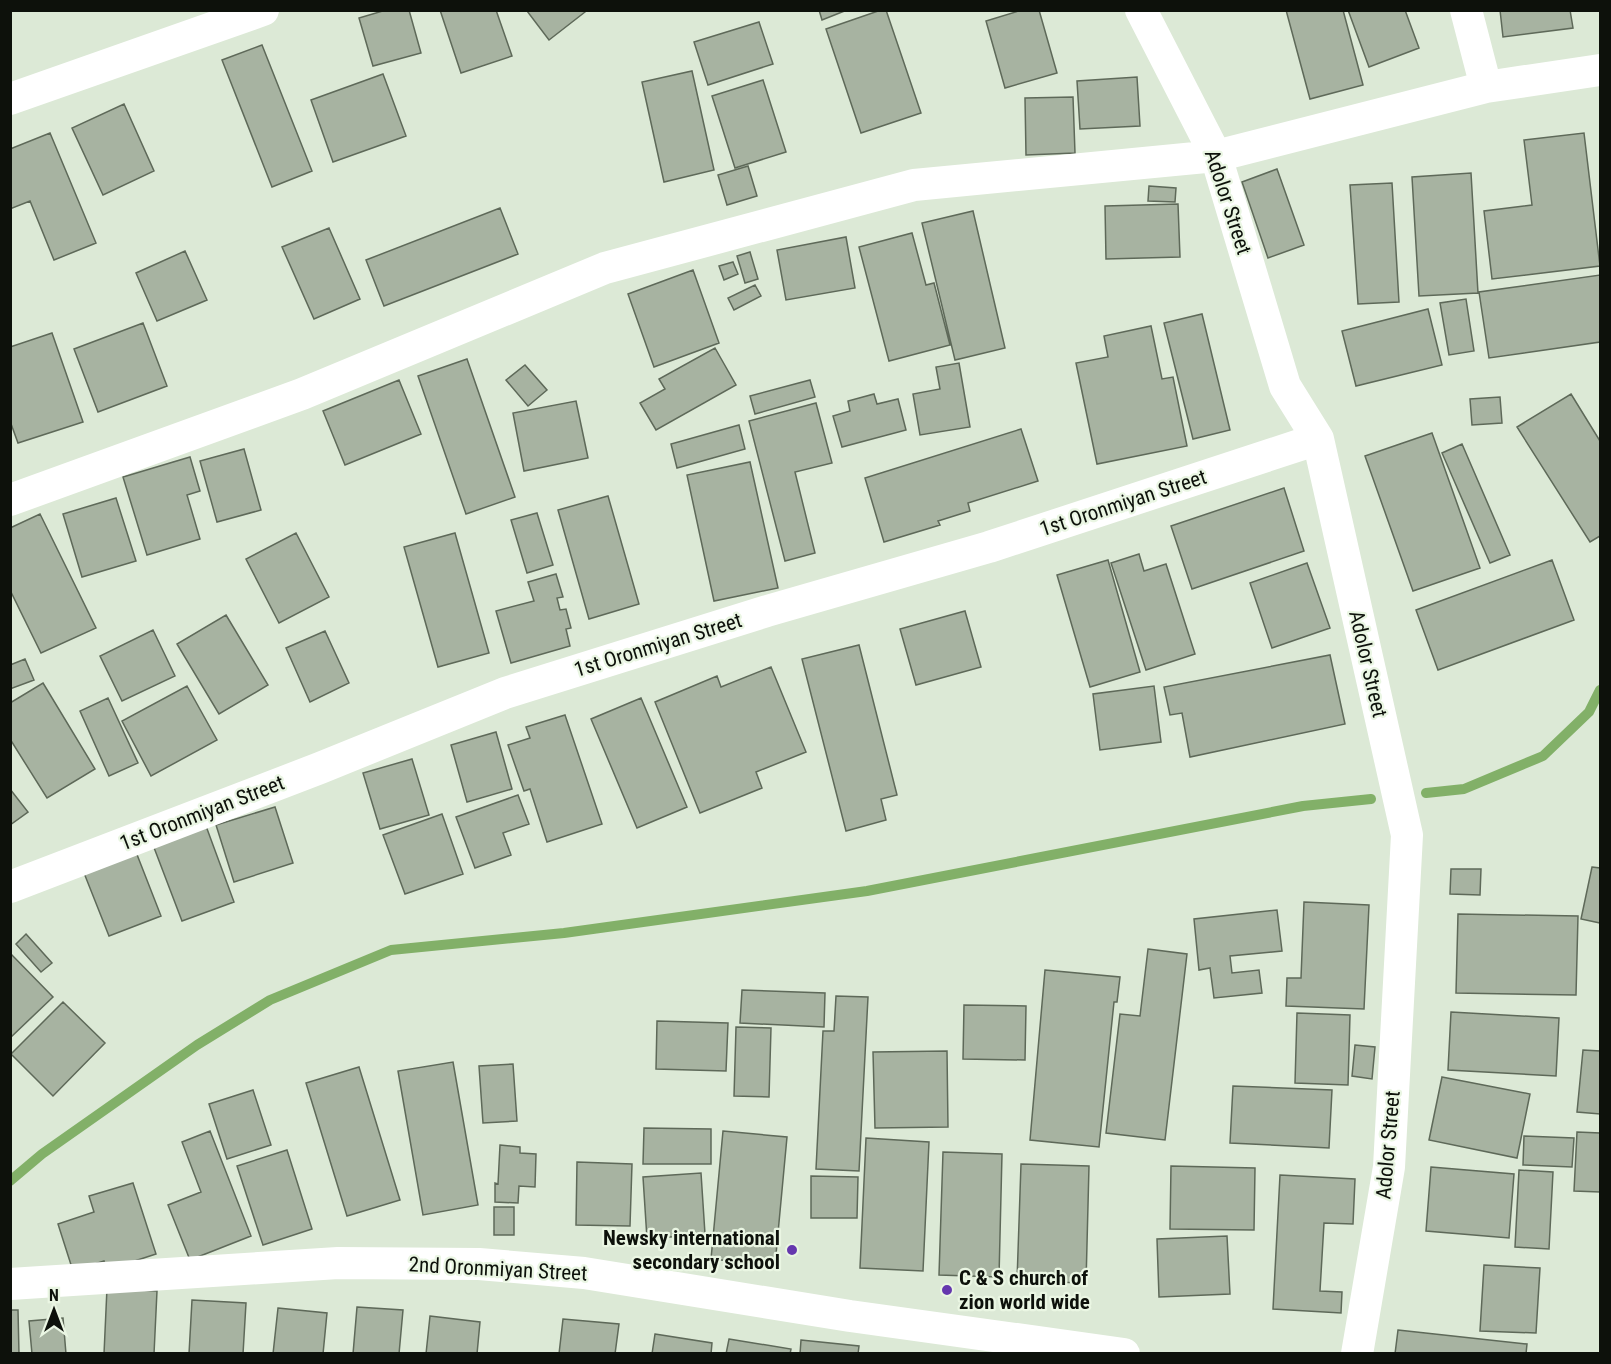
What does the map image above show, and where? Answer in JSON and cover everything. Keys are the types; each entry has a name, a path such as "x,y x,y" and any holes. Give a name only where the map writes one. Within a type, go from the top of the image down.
{"street":[{"path":"10,99 263,10"},
{"name":"Adolor Street","path":"1141,10 1216,156 1285,386 1318,439 1407,835 1389,1167 1357,1353"},
{"path":"1466,10 1486,87"},
{"path":"10,500 302,394 605,268 914,185 1216,156 1486,87 1600,70"},
{"name":"1st Oronmiyan Street","path":"10,887 320,768 505,693 767,611 989,547 1318,439"},
{"name":"2nd Oronmiyan Street","path":"10,1284 338,1263 479,1264 584,1273 850,1316 1124,1353"}],"building":[{"path":"386,10 409,10 421,53 373,66 359,18"},
{"path":"440,10 496,10 512,56 461,73"},
{"path":"583,10 585,12 549,40 527,11"},
{"path":"819,10 847,10 822,20"},
{"path":"886,10 921,113 861,133 826,29"},
{"path":"1022,10 1039,10 1057,73 1005,88 986,21"},
{"path":"1286,10 1343,10 1363,85 1310,99"},
{"path":"1348,10 1405,10 1419,48 1369,67"},
{"path":"1500,10 1570,10 1573,28 1503,37"},
{"path":"759,22 773,64 708,85 694,42"},
{"path":"262,45 312,171 272,187 222,60"},
{"path":"692,71 714,170 664,182 642,82"},
{"path":"383,74 406,136 333,162 311,100"},
{"path":"1137,77 1140,126 1080,129 1077,81"},
{"path":"763,80 786,152 735,168 712,96"},
{"path":"1073,97 1075,153 1026,155 1025,98"},
{"path":"124,104 154,171 103,195 72,128"},
{"path":"50,133 96,243 54,260 30,201 10,209 10,149"},
{"path":"1584,133 1600,266 1492,279 1484,211 1532,205 1524,140"},
{"path":"748,166 757,196 727,205 718,175"},
{"path":"1277,169 1304,245 1268,258 1242,182"},
{"path":"1471,173 1478,293 1419,296 1412,177"},
{"path":"1392,183 1399,302 1358,304 1350,185"},
{"path":"1149,186 1176,188 1175,202 1148,201"},
{"path":"1178,204 1180,257 1106,259 1105,206"},
{"path":"500,208 518,254 384,306 366,260"},
{"path":"973,211 1005,348 955,360 922,223"},
{"path":"329,228 360,299 314,319 282,247"},
{"path":"912,233 926,285 934,283 950,345 889,361 859,247"},
{"path":"846,237 855,288 786,300 777,250"},
{"path":"185,251 207,300 157,321 136,273"},
{"path":"750,252 758,279 745,283 737,256"},
{"path":"733,262 738,274 724,280 719,266"},
{"path":"693,270 719,343 654,367 628,294"},
{"path":"1600,275 1600,342 1489,358 1479,292"},
{"path":"755,285 761,296 734,310 728,298"},
{"path":"1466,299 1474,351 1449,355 1440,303"},
{"path":"1428,309 1442,365 1356,386 1342,331"},
{"path":"1202,314 1230,430 1193,439 1164,323"},
{"path":"143,323 167,386 98,412 74,349"},
{"path":"1151,326 1162,379 1173,377 1187,446 1097,464 1076,363 1108,357 1104,336"},
{"path":"52,333 83,422 18,443 10,421 10,347"},
{"path":"715,348 736,385 656,430 640,403 665,389 659,379"},
{"path":"467,359 515,497 466,514 418,376"},
{"path":"959,363 970,427 920,435 913,394 940,389 936,367"},
{"path":"525,365 547,390 528,406 506,380"},
{"path":"399,380 421,434 345,465 323,411"},
{"path":"810,380 815,397 755,414 750,396"},
{"path":"874,394 877,404 898,399 906,430 842,447 833,416 850,411 848,401"},
{"path":"1571,394 1600,441 1600,536 1590,542 1517,427"},
{"path":"1500,397 1502,423 1472,425 1470,399"},
{"path":"576,401 588,458 524,471 513,413"},
{"path":"816,403 832,463 795,472 815,553 785,561 749,421"},
{"path":"739,425 745,449 677,468 671,444"},
{"path":"1021,429 1038,481 968,503 970,511 938,521 940,525 884,542 865,478"},
{"path":"1432,433 1480,568 1413,591 1365,456"},
{"path":"1462,444 1510,555 1490,563 1442,453"},
{"path":"244,449 261,510 217,522 200,461"},
{"path":"190,457 200,491 187,495 200,539 147,555 123,477"},
{"path":"750,462 778,588 714,601 687,475"},
{"path":"1284,488 1304,551 1192,589 1171,526"},
{"path":"608,496 639,604 589,619 558,510"},
{"path":"116,498 136,561 82,577 63,514"},
{"path":"537,513 553,565 527,573 511,520"},
{"path":"40,514 96,628 41,653 10,590 10,528"},
{"path":"296,533 329,597 279,623 246,559"},
{"path":"455,533 489,653 438,667 404,547"},
{"path":"1139,554 1144,571 1166,564 1195,654 1146,670 1111,563"},
{"path":"1108,560 1140,672 1090,687 1057,575"},
{"path":"1552,560 1574,620 1438,670 1416,610"},
{"path":"1307,563 1330,628 1272,648 1250,583"},
{"path":"556,574 563,597 557,598 560,610 566,609 571,628 566,629 570,646 511,663 496,611 534,601 528,582"},
{"path":"965,611 981,667 916,685 900,629"},
{"path":"226,615 268,685 219,714 177,644"},
{"path":"153,630 175,676 122,701 100,656"},
{"path":"325,631 349,683 310,702 286,648"},
{"path":"859,645 897,795 881,799 886,820 846,831 802,659"},
{"path":"1330,655 1345,724 1190,757 1182,713 1170,715 1164,687"},
{"path":"25,659 34,680 10,689 10,665"},
{"path":"771,667 806,752 756,772 762,788 700,813 655,702 717,676 721,687"},
{"path":"43,683 95,769 47,798 10,739 10,703"},
{"path":"187,686 217,740 151,776 122,721"},
{"path":"1154,686 1161,742 1100,750 1093,694"},
{"path":"108,698 138,763 109,776 80,711"},
{"path":"641,698 687,807 637,828 591,719"},
{"path":"565,715 602,824 547,842 530,789 524,791 508,745 530,738 526,727"},
{"path":"496,732 512,789 467,802 451,745"},
{"path":"412,759 429,815 380,829 363,773"},
{"path":"10,789 28,812 10,825"},
{"path":"518,795 529,824 503,833 511,855 475,868 456,817"},
{"path":"275,807 293,863 234,882 216,825"},
{"path":"442,814 463,874 405,894 383,835"},
{"path":"206,826 234,902 182,921 153,845"},
{"path":"136,852 161,916 109,936 84,873"},
{"path":"1592,867 1600,868 1600,923 1581,919"},
{"path":"1451,869 1481,869 1480,895 1450,894"},
{"path":"1304,902 1369,905 1364,1009 1286,1006 1287,978 1301,978"},
{"path":"1277,910 1282,951 1230,956 1232,973 1259,970 1262,993 1214,998 1210,968 1199,970 1194,919"},
{"path":"1458,914 1578,916 1576,995 1456,993"},
{"path":"26,934 52,963 41,972 16,944"},
{"path":"1148,949 1187,954 1165,1140 1106,1133 1120,1014 1140,1016"},
{"path":"10,953 53,997 10,1038"},
{"path":"1045,970 1120,977 1117,1002 1114,1002 1099,1147 1030,1140"},
{"path":"742,990 825,993 824,1027 740,1023"},
{"path":"836,996 868,997 859,1171 816,1169 823,1031 834,1031"},
{"path":"63,1002 105,1043 53,1096 11,1054"},
{"path":"964,1005 1026,1006 1025,1060 963,1059"},
{"path":"1451,1012 1559,1018 1556,1076 1448,1070"},
{"path":"1297,1013 1350,1015 1348,1085 1295,1083"},
{"path":"657,1021 728,1023 726,1071 656,1069"},
{"path":"736,1027 771,1028 769,1097 734,1096"},
{"path":"1355,1045 1375,1047 1372,1079 1352,1076"},
{"path":"1583,1050 1600,1051 1600,1114 1577,1112"},
{"path":"947,1051 948,1127 875,1128 873,1052"},
{"path":"453,1062 478,1205 423,1215 398,1071"},
{"path":"513,1064 517,1121 483,1123 479,1066"},
{"path":"359,1067 400,1200 347,1216 306,1083"},
{"path":"1442,1077 1530,1094 1517,1158 1429,1140"},
{"path":"1233,1086 1332,1090 1329,1148 1230,1143"},
{"path":"253,1090 271,1145 227,1159 209,1104"},
{"path":"644,1128 711,1129 711,1164 643,1164"},
{"path":"210,1131 251,1236 190,1260 168,1205 201,1192 182,1142"},
{"path":"723,1131 787,1137 775,1265 711,1259"},
{"path":"1577,1132 1600,1133 1600,1192 1574,1191"},
{"path":"1524,1136 1574,1138 1572,1167 1523,1165"},
{"path":"866,1138 929,1142 923,1271 860,1268"},
{"path":"500,1145 520,1147 520,1153 536,1154 535,1187 519,1186 518,1203 495,1202"},
{"path":"287,1150 312,1229 263,1245 237,1166"},
{"path":"943,1152 1002,1154 999,1277 939,1275"},
{"path":"577,1162 632,1164 630,1226 576,1225"},
{"path":"1021,1164 1089,1166 1086,1283 1017,1281"},
{"path":"1171,1166 1255,1168 1254,1230 1170,1229"},
{"path":"1431,1167 1514,1174 1509,1238 1426,1231"},
{"path":"1519,1170 1553,1172 1549,1249 1515,1247"},
{"path":"701,1173 705,1234 647,1239 643,1177"},
{"path":"1280,1175 1355,1179 1353,1224 1324,1223 1320,1291 1342,1292 1341,1313 1273,1309"},
{"path":"811,1176 858,1177 857,1218 811,1218"},
{"path":"133,1183 156,1254 107,1270 104,1261 73,1271 58,1224 94,1212 89,1196"},
{"path":"494,1207 514,1207 514,1235 494,1235"},
{"path":"1227,1236 1230,1294 1159,1297 1157,1239"},
{"path":"1484,1265 1540,1268 1536,1333 1480,1331"},
{"path":"107,1288 157,1291 154,1354 104,1354"},
{"path":"192,1300 246,1303 243,1354 189,1354"},
{"path":"357,1307 403,1310 399,1354 353,1354"},
{"path":"278,1308 327,1313 323,1354 273,1354"},
{"path":"10,1310 18,1310 19,1354 10,1354"},
{"path":"430,1316 480,1322 477,1354 426,1354"},
{"path":"63,1318 66,1354 32,1354 29,1321"},
{"path":"563,1319 619,1324 615,1354 559,1354"},
{"path":"1398,1330 1527,1344 1526,1354 1395,1354"},
{"path":"655,1334 712,1343 711,1354 652,1354"},
{"path":"729,1339 791,1349 790,1354 726,1354"},
{"path":"801,1340 859,1346 858,1354 800,1354"}],"waterway":[{"path":"1426,793 1464,789 1543,756 1589,712 1600,690"},
{"path":"10,1181 42,1154 197,1045 270,1000 391,950 564,933 867,891 1303,806 1371,799"}],"place":[{"name":"Newsky international secondary school","path":"792,1250"},
{"name":"C & S church of zion world wide","path":"947,1290"}]}
